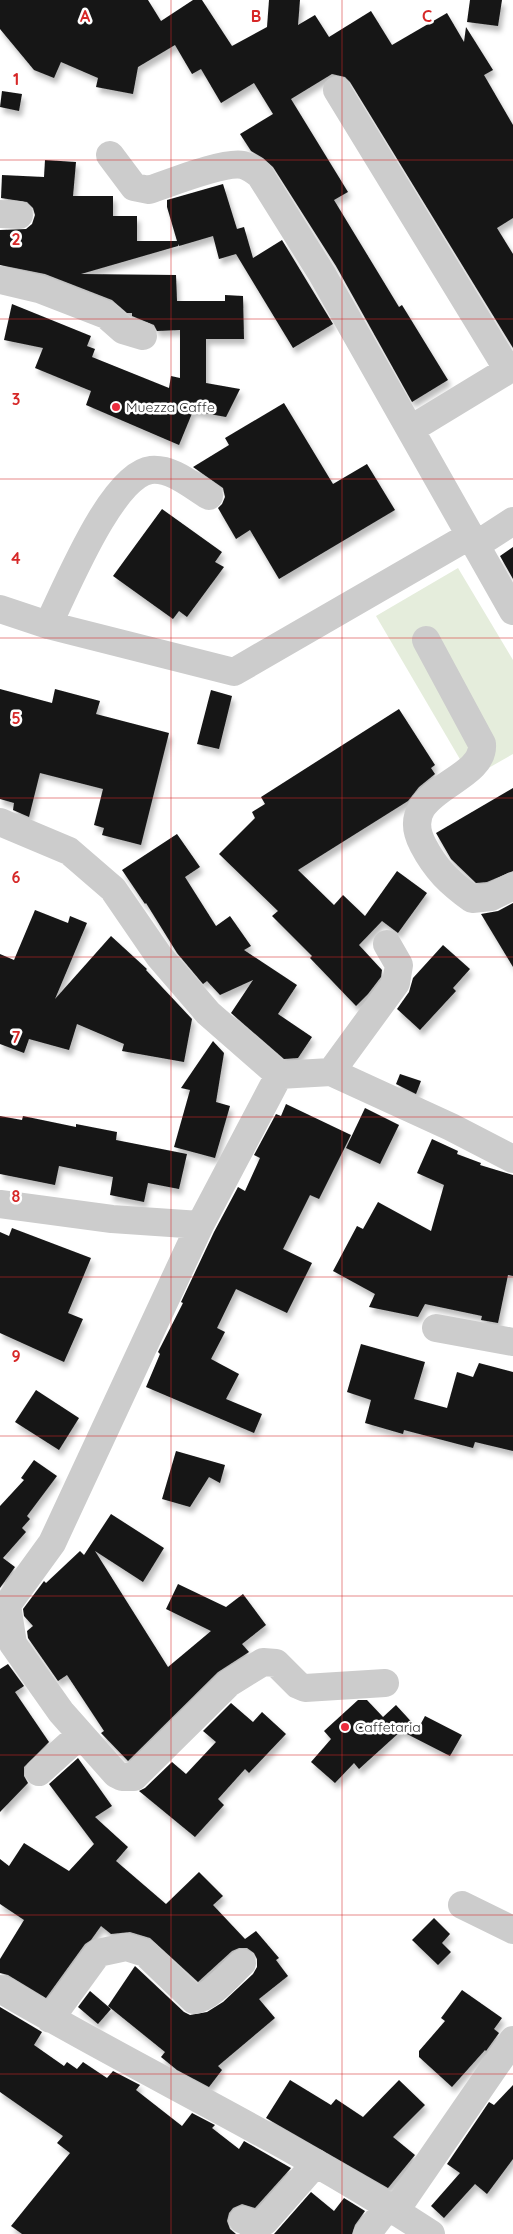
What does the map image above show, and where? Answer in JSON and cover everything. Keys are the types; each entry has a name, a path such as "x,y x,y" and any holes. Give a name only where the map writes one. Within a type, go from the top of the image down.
{"street":[{"path":"337,90 511,368 411,428"},
{"path":"110,155 134,187 139,189 149,190 221,168 241,165 251,168 260,174 322,274 513,611"},
{"path":"0,280 39,289 106,315 123,330 143,336"},
{"path":"48,625 95,530 116,496 132,478 149,470 172,473 209,496"},
{"path":"0,609 48,625 234,672 473,540 513,521"},
{"path":"426,640 482,744 482,748 475,763 431,798 417,814 417,833 431,860 449,883 472,899 491,897 513,886"},
{"path":"0,822 70,851 113,889 159,956 208,1013 279,1075 331,1072 451,1127 513,1159"},
{"path":"331,1072 396,983 399,965 387,944"},
{"path":"279,1075 200,1226 52,1543 7,1605 6,1648 116,1774 128,1778 134,1777 230,1683 263,1662 276,1663 302,1687 385,1684"},
{"path":"0,1204 112,1219 200,1226"},
{"path":"436,1328 513,1342"},
{"path":"39,1772 80,1735"},
{"path":"462,1905 513,1930"},
{"path":"50,2019 98,1953 126,1947 145,1953 194,2000 200,1999 214,1989 242,1963"},
{"path":"0,1989 50,2019 316,2163 392,2208 431,2234"},
{"path":"367,2234 392,2208 513,2040"},
{"path":"243,2220 254,2224 261,2224 265,2221 316,2163"}],"green space":[{"path":"458,568 513,660 513,754 471,778 376,616"}],"building":[{"path":"0,0 148,0 161,21 193,0 202,0 232,46 267,27 269,0 300,0 298,25 315,15 329,37 371,11 392,45 447,13 464,42 466,27 493,70 484,75 513,125 513,218 497,228 513,254 513,348 350,82 345,77 332,74 291,99 348,192 334,200 399,307 402,305 448,380 412,402 336,266 273,167 251,151 240,134 273,114 254,83 221,103 201,69 192,74 175,45 138,67 133,94 96,87 98,78 61,62 54,78 34,70 0,29"},
{"path":"470,0 502,0 498,26 467,22"},
{"path":"2,91 22,94 19,111 0,107"},
{"path":"45,160 76,162 73,196 113,196 113,216 137,216 137,241 177,241 167,207 167,200 223,184 237,229 244,227 253,258 282,240 333,324 293,348 236,254 219,259 213,236 179,246 178,244 178,246 81,274 176,275 177,301 225,301 225,295 243,296 244,339 206,339 206,383 240,389 226,417 193,411 179,445 86,405 91,391 35,368 43,348 4,340 12,304 91,336 87,346 95,349 92,357 169,388 171,376 180,378 180,330 157,331 154,325 132,316 132,313 127,313 112,300 45,274 0,265 0,230 26,229 32,224 35,215 33,208 27,202 1,198 2,175 44,177"},
{"path":"284,403 333,484 367,464 395,510 279,579 250,530 236,539 218,508 225,497 223,488 193,467 229,445 225,438"},
{"path":"162,509 222,552 215,562 224,567 187,617 179,611 173,619 113,576"},
{"path":"513,547 513,579 500,556"},
{"path":"0,689 52,703 55,689 100,701 96,714 169,733 141,845 102,835 104,828 94,825 103,789 40,773 29,817 13,810 14,803 0,799"},
{"path":"211,690 232,696 219,749 197,744"},
{"path":"399,709 435,765 431,768 435,774 419,787 408,801 298,870 334,905 343,895 365,916 397,871 427,893 398,933 382,921 359,945 382,970 381,977 356,1006 310,958 312,956 272,916 278,911 219,854 255,818 252,812 265,804 261,797"},
{"path":"513,788 513,871 487,882 476,883 451,859 436,833"},
{"path":"177,834 200,867 185,877 216,926 230,916 251,946 244,950 297,985 278,1014 312,1037 298,1058 284,1059 231,1013 253,980 220,995 207,981 203,984 177,953 146,903 122,870"},
{"path":"513,903 513,967 481,914 498,911"},
{"path":"35,910 68,923 70,916 87,923 55,999 111,936 147,969 192,1019 184,1062 122,1051 124,1044 77,1024 69,1050 29,1039 24,1053 0,1044 0,954 14,960"},
{"path":"443,945 470,969 453,988 456,991 420,1030 397,1009 409,992 413,978"},
{"path":"213,1041 224,1053 216,1102 230,1106 215,1158 174,1147 190,1090 181,1088"},
{"path":"400,1074 421,1081 416,1094 396,1084"},
{"path":"286,1104 351,1135 319,1199 310,1195 283,1249 312,1263 287,1313 236,1289 217,1328 225,1332 211,1359 239,1374 226,1399 262,1414 254,1433 146,1387 160,1354 158,1352 183,1303 181,1302 214,1232 238,1187 245,1191 260,1158 254,1155 276,1114 281,1116"},
{"path":"365,1108 399,1125 380,1164 346,1148"},
{"path":"0,1116 22,1120 23,1116 76,1127 76,1124 117,1132 116,1140 187,1154 179,1189 148,1183 144,1202 110,1195 113,1177 59,1166 55,1185 0,1174"},
{"path":"432,1139 458,1151 457,1154 481,1163 480,1165 513,1175 513,1276 508,1275 498,1323 481,1320 482,1316 425,1304 418,1317 369,1307 375,1294 333,1271 357,1226 363,1229 378,1202 431,1231 444,1185 417,1173"},
{"path":"12,1228 91,1258 68,1313 83,1319 64,1362 0,1333 0,1232 9,1236"},
{"path":"361,1344 425,1362 414,1399 447,1408 457,1372 473,1377 479,1363 513,1372 513,1451 475,1442 473,1448 404,1430 403,1434 365,1423 371,1400 347,1392"},
{"path":"36,1390 79,1418 59,1450 15,1422"},
{"path":"176,1451 225,1465 220,1483 209,1477 190,1507 162,1499"},
{"path":"34,1460 57,1476 27,1516 30,1519 22,1528 26,1532 3,1558 15,1567 0,1588 0,1506 24,1480 21,1478"},
{"path":"111,1514 164,1548 143,1582 95,1551 168,1667 211,1631 166,1609 178,1584 226,1607 243,1594 266,1625 242,1644 249,1652 218,1672 128,1761 101,1733 104,1731 67,1675 58,1681 28,1638 27,1631 33,1626 24,1616 23,1609 44,1581 46,1583 80,1551 84,1555"},
{"path":"8,1664 24,1686 15,1692 49,1742 24,1767 24,1776 28,1783 0,1812 0,1669"},
{"path":"358,1700 367,1700 383,1717 396,1705 418,1729 425,1716 462,1735 450,1756 401,1731 359,1769 354,1763 335,1783 311,1762 331,1739 324,1731"},
{"path":"231,1703 253,1722 262,1712 286,1734 249,1773 245,1769 218,1799 224,1805 195,1837 139,1791 145,1788 172,1762 186,1774 216,1742 203,1731"},
{"path":"78,1758 112,1806 95,1817 128,1847 116,1861 166,1904 199,1872 223,1896 213,1905 245,1939 256,1931 279,1958 276,1960 288,1976 259,1999 275,2018 218,2066 222,2070 209,2087 177,2070 161,2057 165,2052 108,2006 135,1966 184,2012 190,2015 207,2012 223,2002 253,1974 257,1967 257,1959 254,1953 247,1948 239,1948 232,1951 198,1982 150,1938 130,1932 111,1934 101,1926 91,1940 85,1944 46,1998 8,1975 0,1973 0,1959 24,1920 0,1904 0,1859 9,1866 24,1843 69,1871 94,1844 49,1784"},
{"path":"434,1918 450,1934 442,1943 451,1952 438,1965 412,1940"},
{"path":"462,1990 502,2018 494,2029 499,2033 486,2051 452,2087 419,2057 419,2051 445,2021 441,2018"},
{"path":"90,1991 111,2009 98,2024 78,2007"},
{"path":"0,2007 42,2032 34,2045 64,2066 67,2062 77,2069 83,2062 107,2078 113,2071 140,2085 136,2090 182,2126 192,2113 215,2125 212,2128 239,2149 244,2141 291,2168 255,2208 242,2204 233,2208 229,2213 227,2221 230,2229 236,2234 22,2234 11,2226 70,2153 57,2143 63,2136 0,2092"},
{"path":"290,2080 331,2105 336,2099 363,2117 399,2080 425,2105 393,2137 415,2155 388,2188 266,2118"},
{"path":"513,2085 513,2159 487,2194 475,2184 444,2218 431,2206 460,2173 447,2164 489,2102 494,2105"},
{"path":"311,2192 334,2211 344,2198 365,2211 355,2225 352,2234 274,2234"}],"place":[{"name":"Muezza Caffe","path":"116,407"},
{"name":"Caffetaria","path":"345,1727"}]}
